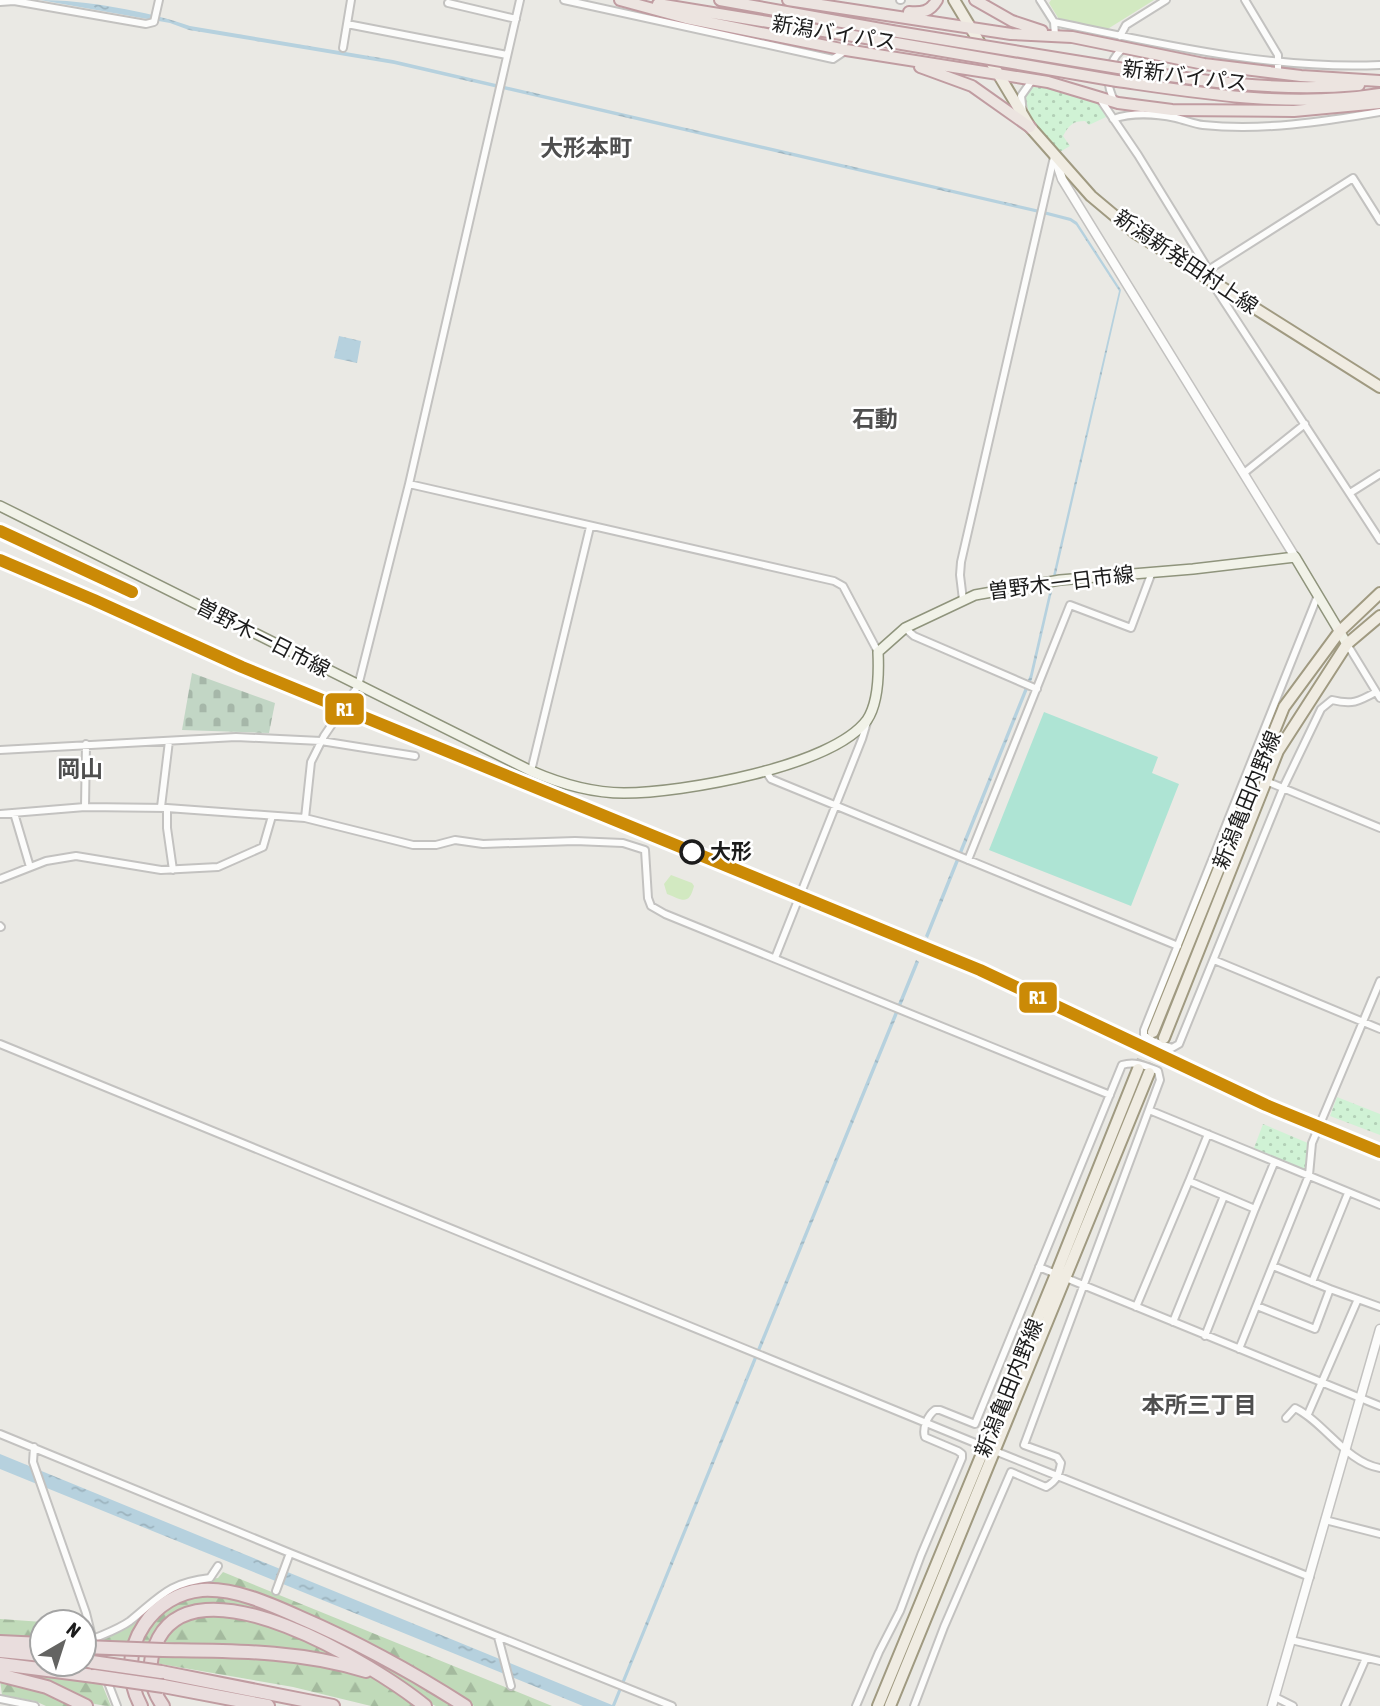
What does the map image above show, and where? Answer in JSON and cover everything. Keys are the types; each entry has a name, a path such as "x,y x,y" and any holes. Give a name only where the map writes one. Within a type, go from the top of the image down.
{"highway":[{"path":"620,0 685,18 846,50 1033,79 1110,100 1172,110 1294,111 1380,103"},
{"name":"新潟バイパス","path":"634,0 991,48"},
{"name":"新潟バイパス","path":"720,0 993,60"},
{"path":"788,0 923,13 937,0"},
{"path":"975,0 1012,21 1055,35 1204,64 1380,82"},
{"path":"830,5 973,29 1011,34 1055,35"},
{"name":"新新バイパス","path":"991,48 1175,78 1281,88 1330,88 1380,82"},
{"path":"894,58 972,86 1030,127"},
{"name":"新新バイパス","path":"993,60 1117,81 1285,101 1352,99 1380,94"},
{"path":"141,1706 130,1674 132,1653 140,1632 152,1615 168,1601 187,1593 210,1590 264,1603 333,1632 412,1673 465,1706"},
{"path":"163,1706 155,1692 149,1670 156,1643 174,1621 190,1613 209,1609 249,1614 297,1631 349,1655 425,1706"},
{"path":"0,1642 28,1643"},
{"path":"98,1644 163,1650 279,1654 345,1664 383,1676"},
{"path":"0,1651 28,1654"},
{"path":"98,1663 161,1672 333,1706"},
{"path":"0,1664 163,1686 268,1706"},
{"path":"0,1675 47,1687 86,1706"}],"main road":[{"name":"新潟新発田村上線","path":"954,0 1030,127 1091,196 1134,232 1380,387"},
{"name":"曽野木一日市線","path":"0,506 531,771 553,781 583,789 625,793 714,783 765,771 832,747 868,719"},
{"name":"曽野木一日市線","path":"878,652 905,628 975,594 1042,583 1295,557"},
{"path":"1295,557 1347,644"},
{"name":"新潟亀田内野線","path":"1380,593 1340,631 1284,707 1158,1035 1279,751 1347,644 1380,616"},
{"path":"868,719 876,694 878,652"},
{"name":"新潟亀田内野線","path":"878,1706 990,1448 1143,1071"},
{"name":"新潟亀田内野線","path":"890,1706 990,1448"}],"street":[{"path":"0,2 14,1 146,24 155,18 159,0"},
{"path":"342,48 351,0"},
{"path":"305,818 311,762 321,741 358,686 409,484 520,0"},
{"path":"564,0 833,59 846,50"},
{"path":"1040,0 1054,22 1055,35"},
{"path":"1120,36 1126,25 1166,0"},
{"path":"1245,0 1278,55 1278,66"},
{"path":"448,3 516,19"},
{"path":"1054,22 1278,66 1380,65"},
{"path":"347,24 507,55"},
{"path":"1123,48 1111,61 1110,100 1102,102 1205,264 1205,276 1306,424 1380,540"},
{"path":"1024,116 1021,96 1033,79"},
{"path":"1113,119 1130,113 1178,118 1201,125 1277,125 1319,122 1380,112"},
{"path":"1277,116 1277,125"},
{"path":"963,600 961,562 1054,155"},
{"path":"1054,155 1062,179 1295,557"},
{"path":"1205,276 1353,178 1380,221"},
{"path":"1244,473 1306,424"},
{"path":"1350,493 1380,474"},
{"path":"409,484 834,581 843,586 878,652"},
{"path":"531,771 590,527"},
{"path":"968,860 1070,605 1131,628 1152,572"},
{"path":"1318,595 1143,1030 1144,1035 1163,1046 1172,1048 1179,1044 1283,789 1321,709 1332,700 1348,704 1378,695 1347,644"},
{"path":"905,628 914,636 1037,690"},
{"path":"775,958 866,731 868,719"},
{"path":"0,750 236,737 321,741 415,756"},
{"path":"169,741 164,807 173,870"},
{"path":"85,807 86,744"},
{"path":"765,771 771,779 1178,946"},
{"path":"1266,782 1380,828"},
{"path":"0,814 85,807 164,807 305,818 413,845 436,845 455,840 482,844 562,841 623,843 645,850 648,898 651,906 670,917 1110,1095"},
{"path":"14,813 30,867"},
{"path":"0,879 46,861 76,856 161,870 218,867 263,847 272,816"},
{"path":"1214,960 1380,1029"},
{"path":"1239,1349 1309,1175 1312,1143 1380,981"},
{"path":"0,1044 1310,1577"},
{"path":"856,1706 900,1611 920,1555 962,1458 958,1451 925,1437 923,1431 929,1417 935,1410 975,1424 1122,1065 1132,1062 1149,1067 1158,1071 1160,1080 1024,1444 1057,1457 1061,1462 1059,1475 1046,1487 1011,1472 944,1627 914,1706"},
{"path":"1149,1110 1380,1205"},
{"path":"1136,1307 1208,1134"},
{"path":"1205,1336 1274,1163"},
{"path":"1189,1181 1255,1209"},
{"path":"1312,1282 1348,1193"},
{"path":"1173,1322 1224,1196"},
{"path":"1273,1266 1380,1307"},
{"path":"1039,1268 1380,1406"},
{"path":"1257,1306 1315,1329 1330,1289"},
{"path":"1308,1414 1357,1299"},
{"path":"1293,1706 1273,1702 1380,1329"},
{"path":"1286,1418 1295,1408 1308,1414 1345,1450 1367,1464 1380,1468"},
{"path":"0,1434 499,1641 672,1706"},
{"path":"34,1447 33,1462 85,1608"},
{"path":"1325,1520 1380,1532"},
{"path":"277,1588 290,1555"},
{"path":"98,1638 131,1620 169,1589 191,1580 210,1578 218,1566"},
{"path":"1291,1640 1380,1661"},
{"path":"499,1641 509,1683"},
{"path":"1345,1706 1366,1658"},
{"path":"98,1665 117,1706"},
{"path":"0,1699 35,1706"}],"green space":[{"path":"1051,0 1154,0 1106,30 1060,21 1049,3"},
{"path":"1040,85 1096,100 1106,117 1089,125 1085,121 1072,124 1063,136 1070,146 1058,153 1038,127 1027,106 1026,97 1030,89"},
{"path":"192,673 275,703 269,733 182,730"},
{"path":"1044,712 1158,757 1152,773 1179,784 1131,906 989,850"},
{"path":"671,875 692,883 694,886 690,897 684,900 667,894 664,884"},
{"path":"1337,1097 1380,1114 1380,1135 1330,1116"},
{"path":"1263,1124 1310,1144 1308,1166 1303,1169 1254,1148"},
{"path":"223,1572 552,1706 474,1706 399,1659 352,1635 224,1586 166,1596 130,1642 103,1640 106,1636 122,1631 170,1592 202,1580 218,1578"},
{"path":"209,1594 242,1600 306,1623 338,1638 458,1706 436,1706 381,1667 322,1634 257,1609 225,1603 195,1605 169,1617 149,1642 139,1642 153,1622 168,1609 185,1600"},
{"path":"200,1613 259,1620 344,1658 280,1647 160,1643 177,1623"},
{"path":"0,1619 28,1621 28,1636 0,1635"},
{"path":"156,1654 269,1657 327,1664 377,1679 417,1706 371,1706 293,1687 155,1663"},
{"path":"10,1671 28,1673 28,1677"},
{"path":"30,1678 68,1678 101,1682 111,1706 74,1697"},
{"path":"0,1680 49,1692 78,1706 46,1706 35,1701 2,1695"}],"water":[{"path":"40,0 116,7 190,26 393,60 1040,210 1077,222 1121,290 1032,679 928,938 925,936 1030,675 1119,291 1076,225 1039,213 394,64 189,30 170,23"},
{"path":"339,336 361,341 357,363 334,358"},
{"path":"916,960 919,962 615,1706 583,1706 0,1469 0,1454 612,1705"}],"tunnel":[{"path":"1138,1069 1153,1032"},
{"path":"1149,1073 1164,1038"}],"transit line":[{"name":"R1","path":"0,531 132,592"},
{"name":"R1","path":"0,560 242,667 980,970 1266,1105 1380,1152"}],"place":[{"name":"大形","path":"692,852"}],"district":[{"name":"大形本町","path":"586,148"},
{"name":"石動","path":"875,419"},
{"name":"岡山","path":"80,769"},
{"name":"本所三丁目","path":"1199,1405"}]}
